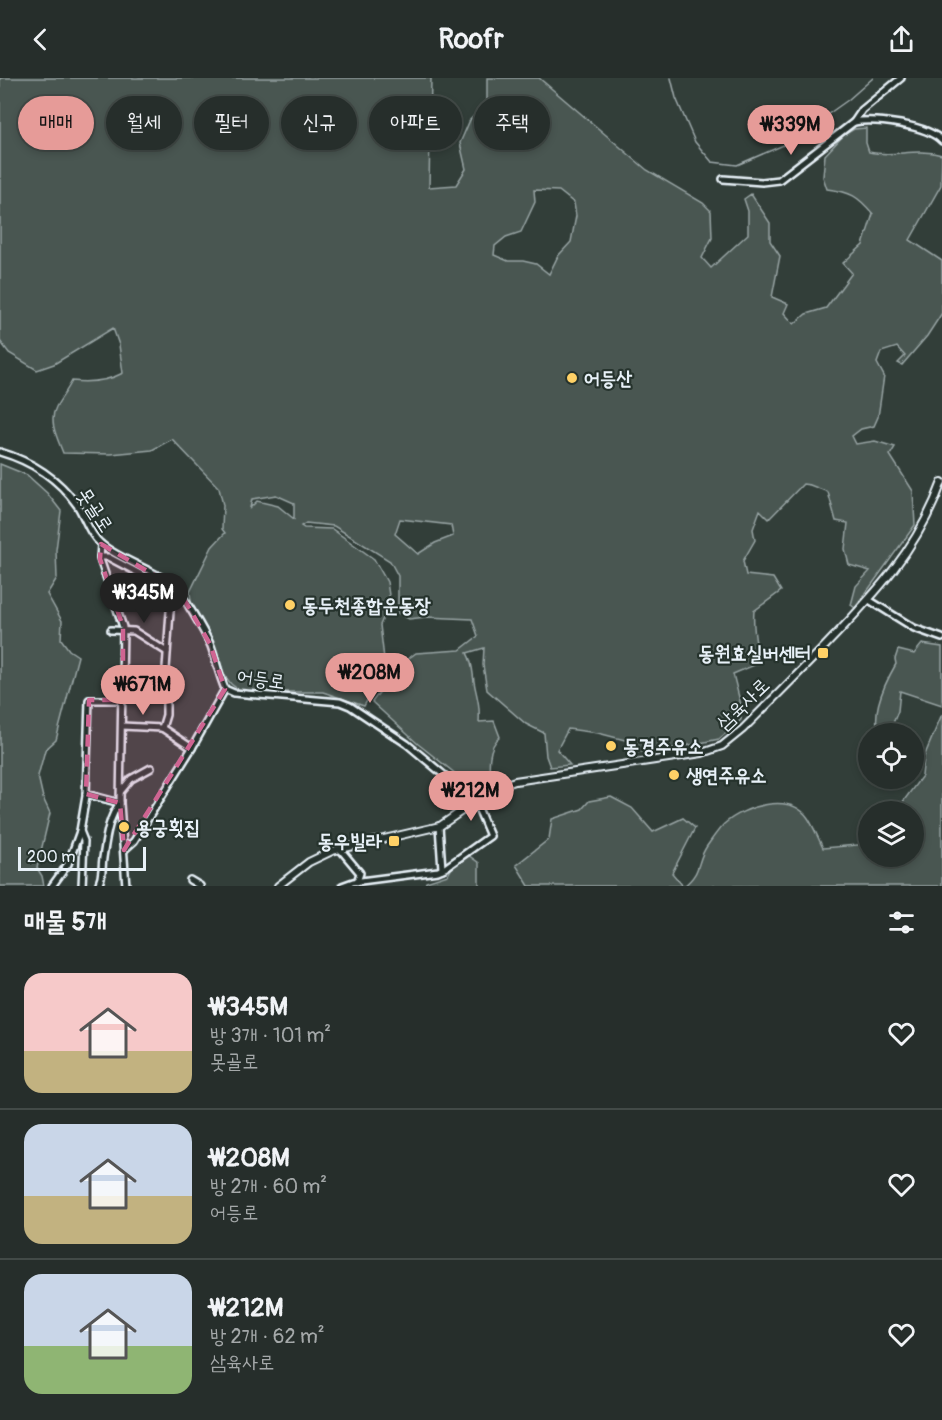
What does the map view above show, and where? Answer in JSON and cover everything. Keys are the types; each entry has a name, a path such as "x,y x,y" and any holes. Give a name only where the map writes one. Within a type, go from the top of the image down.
{"main road":[{"name":"삼육사로","path":"278,886 309,862 340,849 439,826 495,788 515,781 716,749 743,729 870,600 913,544 942,482"},
{"path":"932,507 942,499"}],"street":[{"path":"723,179 762,182 779,180 854,122 861,110 901,78"},
{"path":"854,122 862,120 906,126 936,134 942,141"},
{"name":"못골로","path":"0,452 18,457 43,470 66,491 77,505 101,544 100,557 123,630 120,803 126,886"},
{"name":"어등로","path":"101,544 178,589 210,644 225,689 234,693 340,702 350,706 407,744 475,801"},
{"path":"100,557 108,557 165,587 170,592 166,715 162,728"},
{"path":"870,600 914,628 942,638"},
{"path":"111,630 134,631 167,652"},
{"name":"어등로","path":"123,850 134,841 192,748 225,689"},
{"path":"52,886 68,864 80,831 86,794 89,700 123,700"},
{"path":"122,726 162,728 192,748"},
{"path":"120,793 130,779 151,768"},
{"path":"86,794 120,803 112,813 103,857 104,874 98,886"},
{"path":"342,886 442,869 490,836 475,801"},
{"path":"439,826 442,869"},
{"path":"80,831 84,841 82,886"},
{"path":"340,849 360,873 357,882"},
{"path":"189,880 200,886"}],"highlighted area":[{"path":"101,544 178,589 210,644 225,689 124,850 120,803 86,794 89,700 123,700 123,627 100,559"}],"shaded area":[{"path":"0,78 431,78 431,96 369,96 369,150 430,150 429,187 456,185 466,169 462,150 462,138 474,116 474,150 550,150 550,96 487,96 487,78 539,78 647,170 703,203 711,211 712,238 702,258 711,268 748,234 748,211 744,199 751,194 770,223 770,241 780,256 772,297 788,304 784,313 794,324 806,314 826,308 852,273 843,263 863,245 873,214 853,196 827,189 823,177 825,155 844,135 854,129 866,128 866,143 869,152 887,154 922,152 942,155 941,185 910,240 942,261 942,313 927,336 902,365 898,363 905,356 897,347 881,352 877,363 884,376 878,417 874,426 861,429 852,436 856,444 875,441 895,447 890,455 913,491 915,525 855,608 851,605 856,586 870,571 849,565 845,549 848,523 836,521 828,492 803,484 769,519 760,510 753,529 755,540 743,561 746,575 773,578 781,591 754,611 754,631 759,663 733,674 741,705 741,720 719,739 652,753 627,750 629,741 598,733 568,729 557,750 570,765 550,767 546,756 544,733 526,724 487,690 483,665 484,648 467,653 472,666 478,700 479,722 494,721 500,737 491,752 490,782 475,789 418,744 372,702 401,664 416,653 460,650 478,636 472,619 426,617 409,619 398,613 398,576 390,561 334,526 306,523 301,526 332,529 374,559 387,582 390,602 380,625 385,667 364,706 323,692 242,692 225,676 212,640 192,609 190,592 212,547 225,533 222,529 223,505 219,488 172,439 152,450 111,454 63,453 56,436 53,424 54,413 72,381 98,381 123,373 119,345 113,328 54,364 37,370 9,353 0,341","holes":["534,190 559,191 574,203 576,216 571,242 558,256 549,274 536,264 508,261 494,255 495,246 506,237 521,232 535,202","276,495 294,503 294,519 278,506 257,501 250,508 252,499","400,519 451,525 453,536 435,543 418,554 395,534"]},
{"path":"0,464 27,475 47,493 61,511 56,550 57,578 47,594 62,621 61,639 69,650 78,656 56,740 45,750 38,776 43,798 50,813 37,868 44,886 0,886"},
{"path":"922,644 942,647 942,705 900,691 898,711 893,723 877,723 878,707 896,664 898,650 914,654"},
{"path":"942,714 942,886 684,886 694,876 704,852 724,824 743,812 767,804 790,805 800,810 810,821 823,848 858,845 858,867 924,867 924,801 903,801 912,789 924,789 924,757"},
{"path":"611,797 632,808 653,832 683,818 695,828 672,873 683,886 529,886 516,865 549,839 552,819 582,809 589,801"},
{"path":"468,855 479,863 479,886 425,886 426,882 448,875 454,864"}],"waterway":[{"path":"671,78 676,98 695,142 712,162 737,165 786,144 848,100 873,78"}],"place":[{"name":"어등산","path":"572,378"},
{"name":"동두천종합운동장","path":"290,605"},
{"name":"동원효실버센터","path":"823,653"},
{"name":"동경주유소","path":"611,746"},
{"name":"생연주유소","path":"674,775"},
{"name":"용궁횟집","path":"124,827"},
{"name":"동우빌라","path":"394,841"}]}
